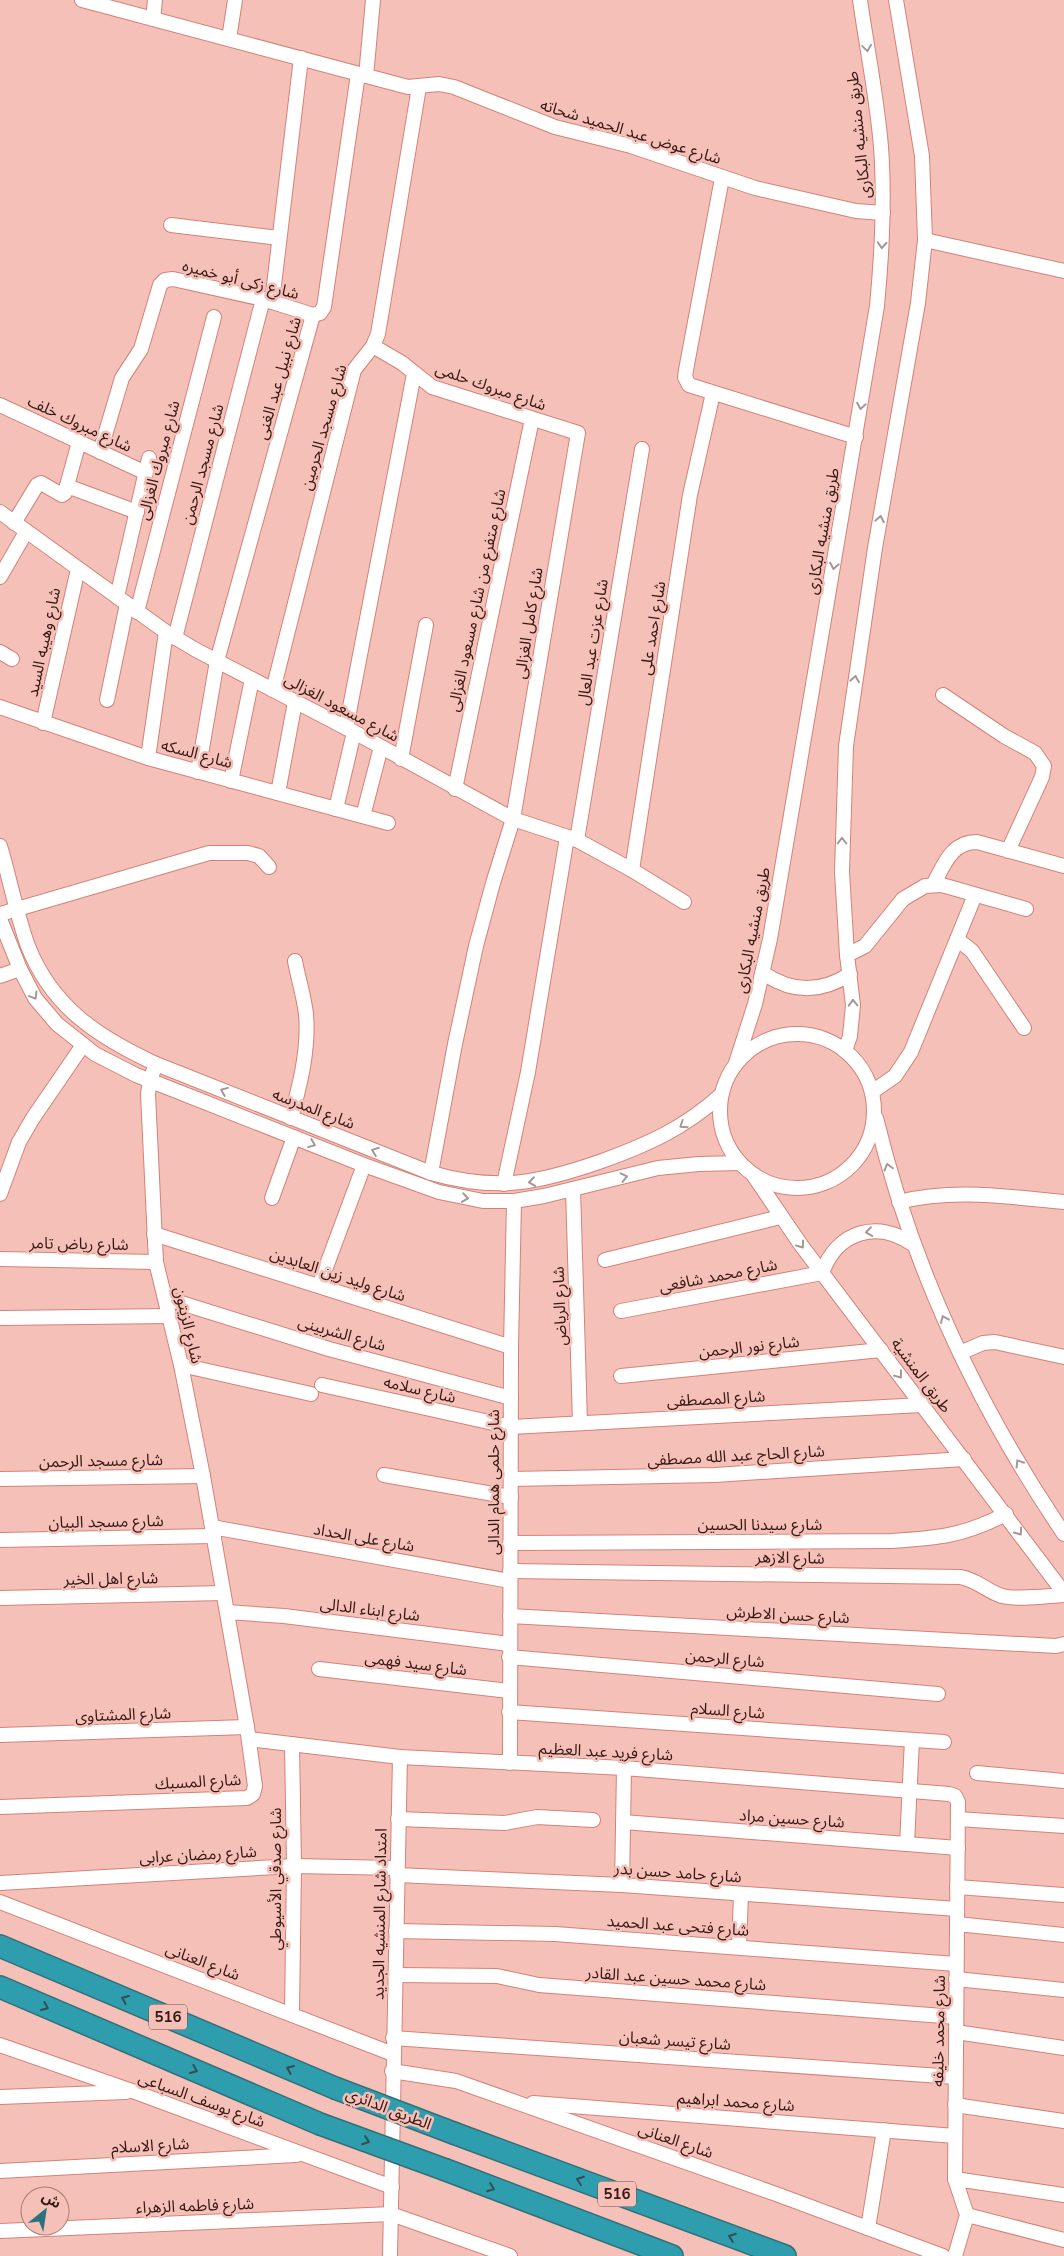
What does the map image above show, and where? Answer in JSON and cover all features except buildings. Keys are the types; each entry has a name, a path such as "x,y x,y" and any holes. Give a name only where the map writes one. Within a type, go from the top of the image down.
{"highway":[{"name":"الطريق الدائري","path":"0,1946 335,2088 781,2255"},
{"name":"516","path":"0,1987 320,2124 672,2256"}],"street":[{"name":"شارع عوض عبد الحميد شحاته","path":"82,0 408,87 439,84 454,87 555,127 631,146 722,178 788,196 856,211 883,213"},
{"path":"153,19 155,0"},
{"path":"229,39 234,0"},
{"name":"شارع نبيل عبد الغنى","path":"198,772 217,661 313,315 320,313 324,306 373,0"},
{"name":"طريق منشيه البكارى","path":"736,1063 763,973 877,306 883,213 880,146 860,0"},
{"path":"845,1051 850,1036 853,1005 847,956 842,863 846,746 874,558 918,303 925,240 922,156 896,0"},
{"name":"شارع مسجد الرحمن","path":"148,758 170,635 267,301 279,238 301,58"},
{"name":"شارع مسجد الحرمين","path":"273,690 354,370 373,346 378,334 419,87"},
{"path":"722,178 685,377 689,386 856,437"},
{"path":"171,225 279,238"},
{"path":"925,240 1064,272"},
{"name":"شارع زكى أبو خميره","path":"100,452 122,378 141,349 160,285 165,280 173,279 267,301 313,315"},
{"name":"شارع مبروك الغزالى","path":"127,604 214,317"},
{"name":"شارع مبروك حلمى","path":"373,346 402,363 432,387 578,433"},
{"path":"336,809 414,374"},
{"name":"شارع احمد على","path":"632,870 690,495 713,393"},
{"name":"شارع مبروك خلف","path":"0,405 146,472"},
{"name":"شارع متفرع من شارع مسعود الغزالى","path":"455,789 532,419"},
{"name":"شارع كامل الغزالى","path":"431,1173 455,1044 476,946 492,883 513,819 578,433"},
{"path":"14,523 40,483 62,495 67,486 79,442"},
{"name":"شارع عزت عبد العال","path":"504,1184 528,1072 572,838 642,449"},
{"name":"شارع مبروك خلف","path":"127,604 137,512 149,458"},
{"path":"67,486 137,512"},
{"name":"شارع مسعود الغزالى","path":"0,512 170,635 350,730 455,789 513,819 572,838 632,870 684,902"},
{"path":"0,577 26,532"},
{"name":"شارع وهيبه السيد","path":"43,723 78,568"},
{"path":"107,700 127,604"},
{"path":"401,759 426,625"},
{"path":"231,781 252,679"},
{"path":"943,695 1004,736 1036,753 1042,761 1044,766 1042,777 1008,851"},
{"path":"278,793 295,702"},
{"name":"شارع السكه","path":"0,707 148,758 388,823"},
{"path":"363,816 381,747"},
{"path":"933,885 949,856 961,844 977,842 1064,866"},
{"name":"شارع المدرسه","path":"0,846 28,946 42,972 59,997 87,1025 103,1037 156,1064 431,1173 467,1182 504,1184 561,1176 637,1149 673,1131 721,1095"},
{"path":"0,914 209,853 248,853 259,856 269,867"},
{"path":"847,956 859,951 870,941 910,893 933,885 942,885 1026,909"},
{"path":"872,1092 895,1076 904,1064 975,895"},
{"path":"0,920 20,969 45,1012 56,1024 83,1045 115,1065 364,1165 453,1196 484,1201 514,1200 573,1189 658,1168 740,1163"},
{"path":"957,939 972,951 1024,1028"},
{"path":"291,1118 303,1072 307,1032 306,1012 295,961"},
{"path":"0,976 20,969"},
{"path":"763,973 774,981 800,989 826,987 850,974"},
{"path":"875,1112 873,1129 859,1159 833,1180 818,1186 802,1188 785,1188 754,1176 740,1163 729,1148 722,1131 720,1113 721,1095 727,1078 736,1063 748,1051 763,1042 780,1036 797,1034 822,1039 845,1051 857,1063 866,1076 872,1092 875,1112 899,1202 914,1245 960,1353 1014,1455 1064,1534"},
{"path":"0,1194 4,1169 19,1142 33,1118 83,1045"},
{"name":"شارع الزيتون","path":"156,1064 150,1080 148,1094 156,1262 181,1365 203,1476 223,1593"},
{"path":"272,1198 294,1137"},
{"path":"319,1286 364,1165"},
{"name":"طريق المنشية","path":"754,1176 780,1217 1006,1514 1064,1594"},
{"name":"شارع الرياض","path":"573,1189 580,1422"},
{"path":"899,1202 958,1193 1064,1202"},
{"name":"شارع حلمى همام الدالى","path":"510,1763 510,1479 514,1200"},
{"path":"606,1260 780,1217"},
{"path":"822,1273 830,1254 837,1246 865,1232 896,1234 914,1245"},
{"name":"شارع وليد زين العابدين","path":"154,1234 511,1347"},
{"name":"شارع رياض تامر","path":"0,1259 156,1262"},
{"name":"شارع محمد شافعى","path":"621,1311 822,1273"},
{"name":"شارع الشربينى","path":"165,1298 329,1349 511,1398"},
{"path":"0,1318 170,1316"},
{"path":"960,1353 983,1343 995,1342 1064,1357"},
{"name":"شارع نور الرحمن","path":"621,1376 881,1350"},
{"name":"شارع سلامه","path":"181,1365 511,1427"},
{"name":"شارع المصطفى","path":"511,1427 922,1405"},
{"name":"شارع الحاج عبد الله مصطفى","path":"510,1479 715,1475 964,1459"},
{"name":"شارع مسجد الرحمن","path":"0,1479 203,1476"},
{"path":"384,1476 510,1498"},
{"name":"شارع سيدنا الحسين","path":"510,1543 882,1541 940,1538 974,1528 1006,1514"},
{"name":"شارع مسجد البيان","path":"0,1540 213,1532"},
{"name":"شارع على الحداد","path":"213,1532 510,1576"},
{"name":"شارع الازهر","path":"510,1576 960,1576 974,1580 990,1591 1007,1597 1064,1594"},
{"name":"شارع اهل الخير","path":"0,1598 223,1593"},
{"name":"شارع المسبك","path":"0,1807 247,1798 253,1794 255,1786 248,1733 223,1593"},
{"name":"شارع ابناء الدالى","path":"227,1612 284,1616 509,1651"},
{"name":"شارع حسن الاطرش","path":"510,1616 1056,1646 1064,1644"},
{"name":"شارع الرحمن","path":"509,1651 938,1694"},
{"name":"شارع سيد فهمى","path":"319,1669 509,1691"},
{"name":"شارع السلام","path":"509,1712 944,1742"},
{"name":"شارع المشتاوى","path":"0,1735 248,1733"},
{"name":"شارع فريد عبد العظيم","path":"248,1733 292,1744 400,1756 624,1768 949,1794 955,1796 958,1802"},
{"path":"907,1844 912,1740"},
{"name":"شارع صدقي الأسيوطي","path":"292,1744 294,1866 292,2014"},
{"name":"امتداد شارع المنشيه الجديد","path":"390,2256 392,2071 400,1756"},
{"path":"622,1885 624,1768"},
{"path":"977,1772 1064,1781"},
{"name":"شارع محمد خليفه","path":"958,1802 954,2179 967,2215"},
{"path":"398,1819 505,1823 537,1817 593,1820"},
{"path":"958,1819 1064,1826"},
{"name":"شارع حسين مراد","path":"623,1822 958,1848"},
{"name":"شارع رمضان عرابى","path":"0,1883 294,1866 397,1872"},
{"name":"شارع حامد حسن بدر","path":"397,1872 622,1885 957,1909"},
{"path":"957,1887 1064,1895"},
{"path":"739,1947 741,1894"},
{"name":"شارع العنانى","path":"0,1902 393,2054"},
{"path":"957,1924 1064,1935"},
{"name":"شارع فتحى عبد الحميد","path":"396,1931 555,1934 956,1964"},
{"name":"شارع محمد حسين عبد القادر","path":"395,1975 497,1976 539,1985 956,2017"},
{"path":"956,1978 1064,1990"},
{"path":"956,2032 1064,2048"},
{"name":"شارع تيسر شعبان","path":"393,2038 955,2077"},
{"name":"شارع يوسف السباعى","path":"0,2045 135,2092 392,2187"},
{"name":"شارع العنانى","path":"392,2071 456,2081 943,2256"},
{"path":"0,2097 135,2092"},
{"name":"شارع محمد ابراهيم","path":"514,2102 955,2136"},
{"path":"955,2105 1064,2121"},
{"path":"868,2228 884,2130"},
{"name":"شارع الاسلام","path":"0,2171 302,2154"},
{"path":"954,2179 1064,2195"},
{"path":"391,2214 510,2256"},
{"name":"شارع فاطمه الزهراء","path":"0,2231 391,2214"},
{"path":"955,2256 967,2215 1064,2240"}]}
